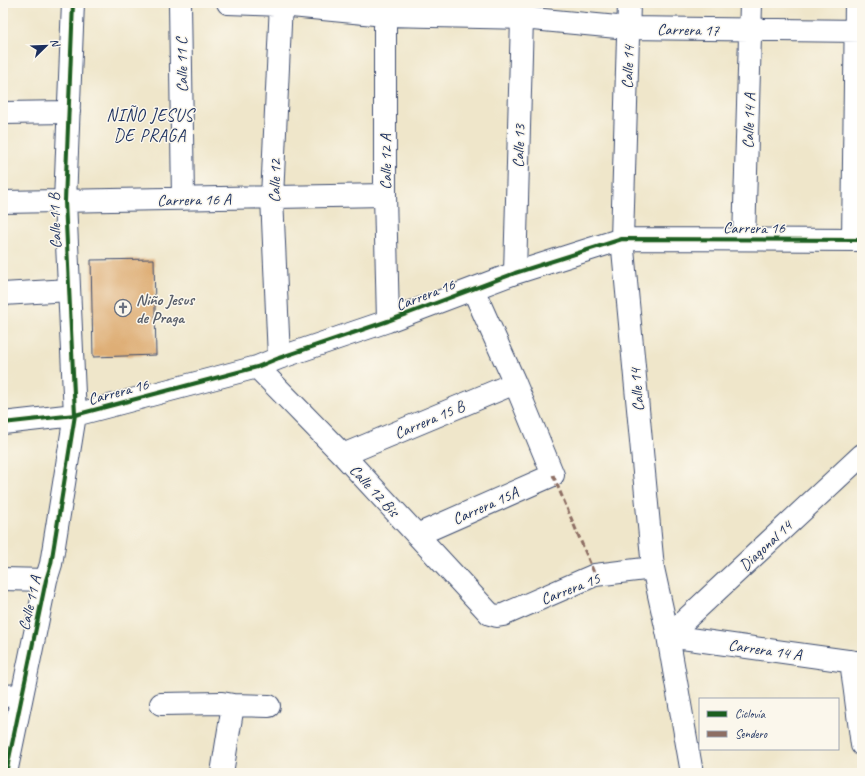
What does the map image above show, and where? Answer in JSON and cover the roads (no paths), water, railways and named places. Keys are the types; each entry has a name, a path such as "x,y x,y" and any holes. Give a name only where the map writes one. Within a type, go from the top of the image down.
{"street":[{"name":"Calle 11 B","path":"73,3 65,201 75,415"},
{"name":"Calle 11 C","path":"180,3 183,199"},
{"name":"Carrera 17","path":"228,3 385,9 522,18 628,28 859,31"},
{"name":"Calle 14","path":"629,3 622,239 653,568 668,636 692,773"},
{"name":"Calle 14 A","path":"744,239 751,3"},
{"path":"856,3 859,31 858,240"},
{"name":"Calle 12","path":"279,358 272,198 281,4"},
{"name":"Calle 12 A","path":"385,9 385,195 388,321"},
{"name":"Calle 13","path":"515,273 522,18"},
{"path":"3,113 68,112"},
{"name":"Carrera 16 A","path":"3,202 385,195"},
{"name":"Carrera 16","path":"3,423 75,415 258,367 279,358 388,321 515,273 622,239 858,240"},
{"path":"473,289 515,383"},
{"path":"3,294 69,290"},
{"name":"Calle 12 Bis","path":"258,367 343,455 490,614"},
{"name":"Carrera 15 B","path":"343,455 515,383"},
{"name":"Carrera 15A","path":"417,535 553,475 515,383"},
{"name":"Calle 11 A","path":"6,773 12,695 51,564 75,415"},
{"name":"Diagonal 14","path":"668,636 862,455"},
{"name":"Carrera 15","path":"490,614 497,616 503,615 595,575 653,568"},
{"path":"3,579 46,580"},
{"name":"Carrera 14 A","path":"668,636 857,662"},
{"path":"857,662 862,745"},
{"path":"161,704 222,703 233,705 269,706"},
{"path":"222,773 233,705"}],"place":[{"name":"Niño Jesus de Praga","path":"123,308"}],"district":[{"name":"NIÑO JESUS DE PRAGA","path":"150,125"}]}
